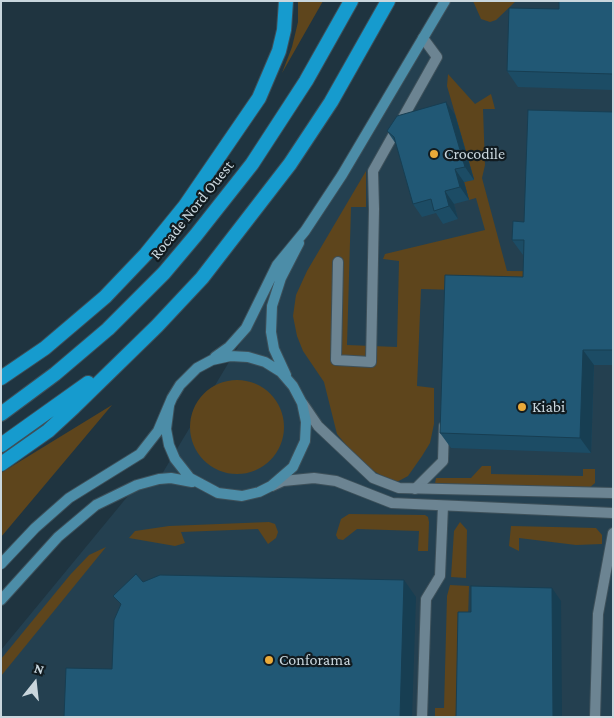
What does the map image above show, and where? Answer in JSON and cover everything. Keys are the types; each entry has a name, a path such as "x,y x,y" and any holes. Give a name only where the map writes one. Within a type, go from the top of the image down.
{"highway":[{"path":"1,378 45,348 105,297 146,254 185,206 259,98 279,51 284,30 286,1"},
{"name":"Rocade Nord Ouest","path":"1,413 16,404 108,329 164,273 252,164 306,81 351,1"},
{"path":"1,464 48,431 132,351 202,278 255,212 331,102 388,1"},
{"path":"1,445 132,351"}],"main road":[{"path":"1,564 35,528 69,498 140,454 158,431 180,385 190,373 228,347 246,328 277,265 305,231 342,175 445,1"},
{"path":"169,406 166,429 171,452 184,473 196,483 210,491 234,496 259,492 287,475 302,450 306,422 302,403 274,349 271,332 272,306 281,278 305,231"},
{"path":"204,364 221,358 248,357 265,362 288,378"},
{"path":"1,600 58,536 96,505 137,485 159,479 171,478 196,483"}],"street":[{"path":"338,262 336,360 371,362 373,171 437,58 423,38"},
{"path":"302,403 318,426 373,478 385,484 399,488 415,489 613,493"},
{"path":"415,489 443,461 444,413"},
{"path":"271,486 283,481 296,479 322,479 336,481 392,503 613,514"},
{"path":"422,717 426,599 440,576 443,506"},
{"path":"595,717 598,614 609,566 613,533"}],"shaded area":[{"path":"298,1 323,1 282,73 292,47 298,22"},
{"path":"445,1 613,1 613,717 1,717 1,650 137,485 159,479"},
{"path":"473,1 516,1 496,20 490,22 481,19"},
{"path":"448,74 475,104 491,94 495,109 483,109 485,165 482,178 507,271 613,272 456,290 421,289 417,386 434,388 434,424 430,443 422,456 408,476 395,483 363,465 337,434 324,382 303,351 297,336 293,316 296,295 307,271 366,171 366,207 351,207 347,345 397,347 399,261 383,259 385,254 485,230 476,198 469,200 464,182 474,179 447,86"},
{"path":"237,380 255,384 270,394 280,409 284,427 280,445 270,460 255,470 237,474 219,470 204,460 194,445 190,427 194,409 204,394 219,384"},
{"path":"112,405 1,537 1,473"},
{"path":"482,466 491,466 491,474 583,476 583,469 595,469 595,483 589,488 435,484 436,478 471,478"},
{"path":"349,514 425,515 428,517 429,522 428,551 418,551 419,531 357,529 343,540 338,539 336,535 341,519"},
{"path":"269,522 275,524 278,532 276,538 268,544 258,529 181,532 185,543 175,546 129,538 135,531 169,526"},
{"path":"460,522 467,530 466,578 451,577 454,531"},
{"path":"511,526 596,528 602,535 602,544 576,545 519,538 519,551 509,546"},
{"path":"106,547 1,676 1,659 70,575 89,555"},
{"path":"450,585 469,586 465,717 435,717 435,708 444,708 447,596"}],"building":[{"path":"559,1 613,1 613,74 507,71 509,8 559,9"},
{"name":"Crocodile","path":"446,102 465,167 455,169 460,187 445,191 449,206 434,211 431,199 413,204 394,137 387,131 397,116"},
{"path":"528,110 613,112 613,350 583,350 580,438 440,433 445,275 523,277 524,240 512,240 513,221 524,222"},
{"name":"Conforama","path":"136,574 143,582 160,575 404,580 400,717 64,717 66,668 112,669 114,620 121,604 113,596"},
{"path":"471,586 552,588 553,717 456,717 458,612 471,612"}],"place":[{"name":"Crocodile","path":"434,154"},
{"name":"Kiabi","path":"522,407"},
{"name":"Conforama","path":"269,660"}]}
